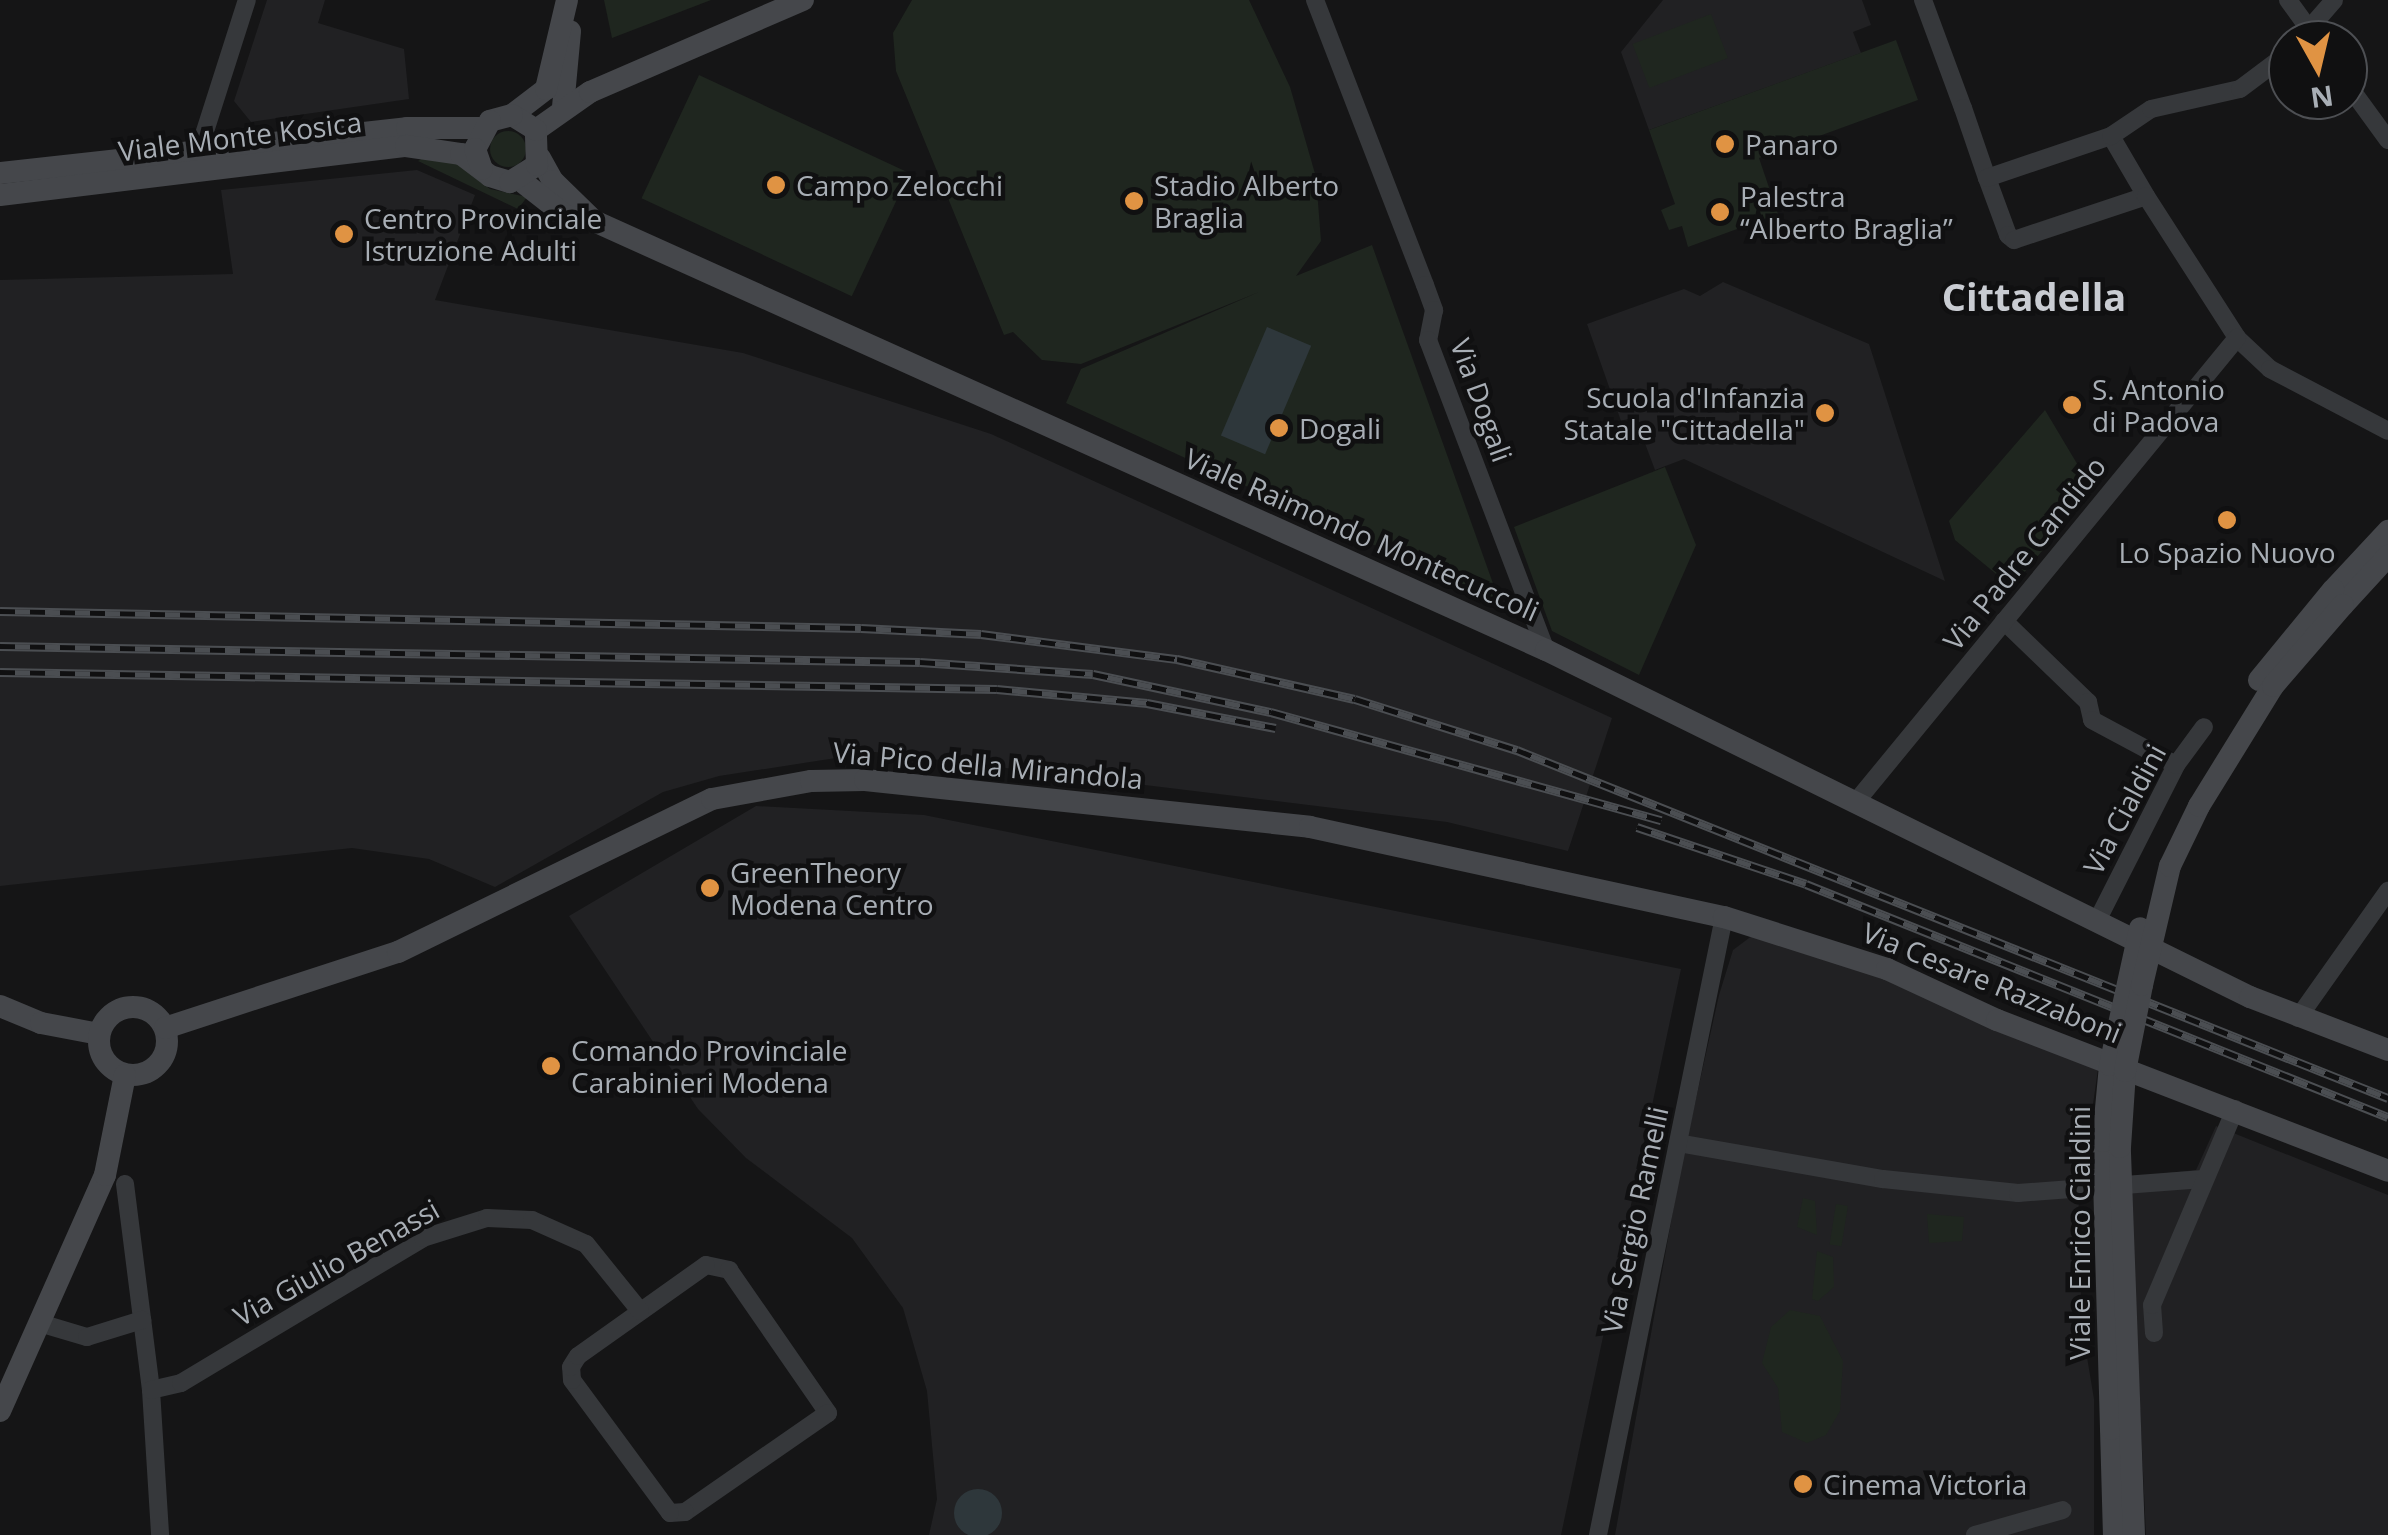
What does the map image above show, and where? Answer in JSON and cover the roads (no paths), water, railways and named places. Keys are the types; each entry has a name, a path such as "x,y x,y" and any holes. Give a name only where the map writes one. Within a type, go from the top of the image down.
{"street":[{"path":"199,150 247,0"},
{"path":"563,107 571,60 568,0"},
{"path":"536,130 512,116 546,89 568,0"},
{"path":"536,130 563,107 804,0"},
{"name":"Via Dogali","path":"1314,0 1425,284 1434,310 1428,340 1546,650"},
{"path":"1923,0 2008,234 2020,242 2146,196"},
{"path":"1987,178 2111,136 2151,109 2240,89 2268,68"},
{"path":"2368,112 2388,140"},
{"name":"Viale Monte Kosica","path":"0,173 407,128 482,128 512,116"},
{"path":"482,128 475,149 482,169"},
{"path":"520,180 540,158 536,130"},
{"path":"2111,136 2236,338 2294,384 2388,431"},
{"name":"Viale Monte Kosica","path":"0,195 406,146 461,154 500,180 520,180"},
{"name":"Viale Raimondo Montecuccoli","path":"540,158 553,181 594,221"},
{"name":"Viale Raimondo Montecuccoli","path":"520,180 548,206 594,221 1546,650 2298,1018 2388,1050"},
{"name":"Via Padre Candido","path":"1856,803 2236,338"},
{"name":"Viale Enrico Cialdini","path":"2134,1535 2120,1148 2125,1071 2170,866 2200,806 2273,686 2388,531"},
{"name":"Viale Enrico Cialdini","path":"2114,1535 2103,1141 2126,984 2156,860 2187,796 2272,663 2338,598 2388,556"},
{"path":"2004,620 2088,702 2092,720 2176,764"},
{"name":"Via Cialdini","path":"2098,921 2176,764 2204,726"},
{"name":"Via Pico della Mirandola","path":"165,1028 398,952 698,804 812,781 865,780 1310,827 1724,916"},
{"path":"2298,1018 2388,890"},
{"name":"Via Cesare Razzaboni","path":"1724,916 1888,969 1997,1020 2388,1171"},
{"name":"Via Sergio Ramelli","path":"1598,1535 1724,916"},
{"path":"0,1006 99,1034"},
{"path":"125,1007 145,1008 165,1028 160,1064 126,1075 104,1060 99,1034 108,1017 125,1007"},
{"path":"0,1411 43,1324 105,1175 126,1075"},
{"path":"2154,1332 2152,1306 2235,1109"},
{"path":"1678,1143 1882,1179 2018,1193 2203,1179"},
{"path":"125,1184 151,1390 160,1535"},
{"name":"Via Giulio Benassi","path":"151,1390 181,1383 423,1238 476,1220 512,1217 566,1232 602,1258 640,1311"},
{"path":"722,1264 828,1413 686,1512 666,1511 570,1375 578,1356 640,1311 706,1265 722,1264"},
{"path":"43,1324 87,1336 142,1320"},
{"path":"1975,1535 2063,1510"}],"railway":[{"path":"0,611 861,628 981,634 1177,659 1355,699 1517,750 2388,1098"},
{"path":"0,646 920,662 1093,674 1271,712 1661,820"},
{"path":"0,672 997,689 1147,703 1276,728"},
{"path":"1637,827 1806,884 2388,1117"}],"place":[{"name":"Panaro","path":"1725,144"},
{"name":"Campo Zelocchi","path":"776,185"},
{"name":"Stadio Alberto Braglia","path":"1134,201"},
{"name":"Palestra “Alberto Braglia”","path":"1720,212"},
{"name":"Centro Provinciale Istruzione Adulti","path":"344,234"},
{"name":"S. Antonio di Padova","path":"2072,405"},
{"name":"Scuola d'Infanzia Statale \"Cittadella\"","path":"1825,413"},
{"name":"Dogali","path":"1279,428"},
{"name":"Lo Spazio Nuovo","path":"2227,520"},
{"name":"GreenTheory Modena Centro","path":"710,888"},
{"name":"Comando Provinciale Carabinieri Modena","path":"551,1066"},
{"name":"Cinema Victoria","path":"1803,1484"}],"district":[{"name":"Cittadella","path":"2034,297"}]}
